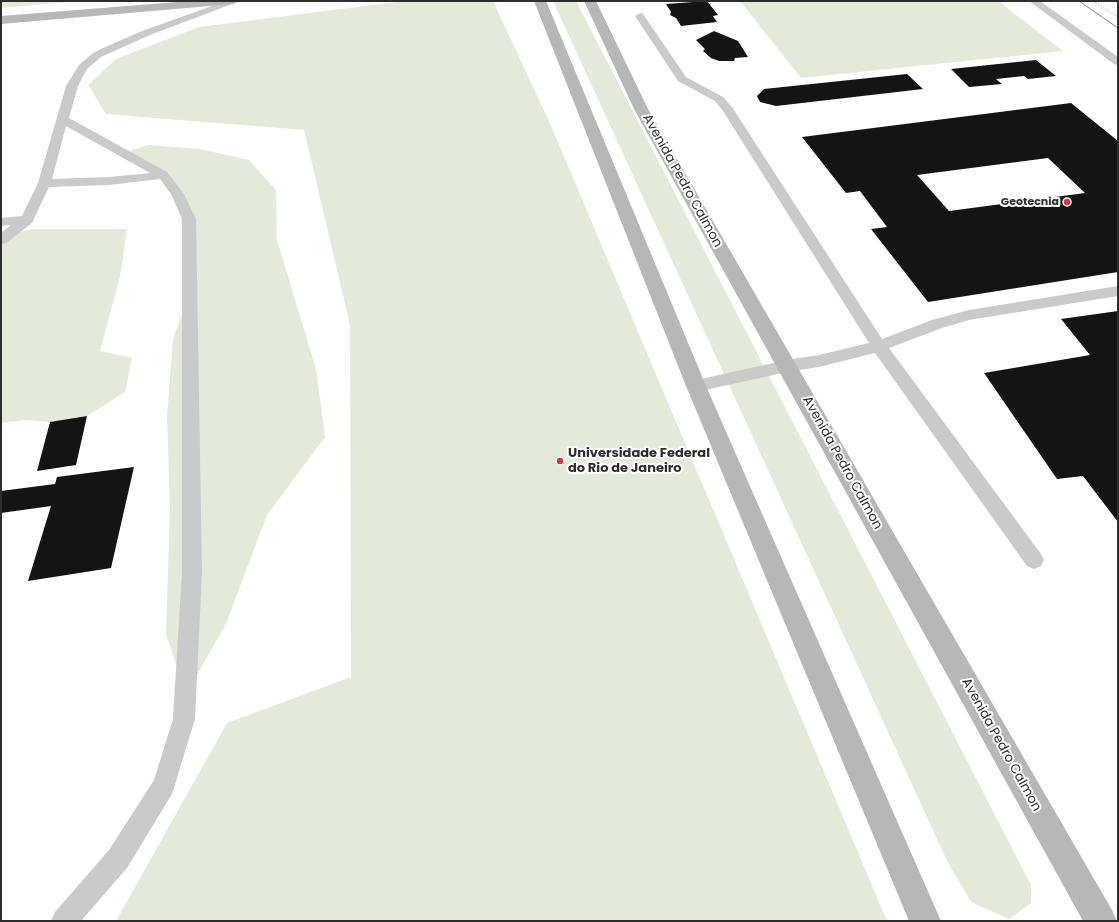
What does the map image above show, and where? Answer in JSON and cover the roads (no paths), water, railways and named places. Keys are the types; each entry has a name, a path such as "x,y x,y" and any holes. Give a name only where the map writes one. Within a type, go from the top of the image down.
{"street":[{"path":"1,20 234,1"},
{"path":"540,1 696,386 925,921"},
{"name":"Avenida Pedro Calmon","path":"590,1 642,109 1101,921"}],"lane":[{"path":"1,240 27,220 44,183 72,86 83,68 97,55 146,33 234,1"},
{"path":"1034,1 1118,62"},
{"path":"640,16 682,79 719,99 728,109 879,346 1034,560"},
{"path":"62,119 163,175 177,194 189,219 192,572 184,719 164,786 118,859 64,921"},
{"path":"44,183 109,181 163,175"},
{"path":"1,222 27,220"},
{"path":"696,386 787,366 819,361 879,346 937,324 969,315 1118,291"}],"tram line":[{"path":"1079,1 1118,28"}],"place":[{"name":"Geotecnia","path":"1067,202"},
{"name":"Universidade Federal do Rio de Janeiro","path":"560,461"}]}
